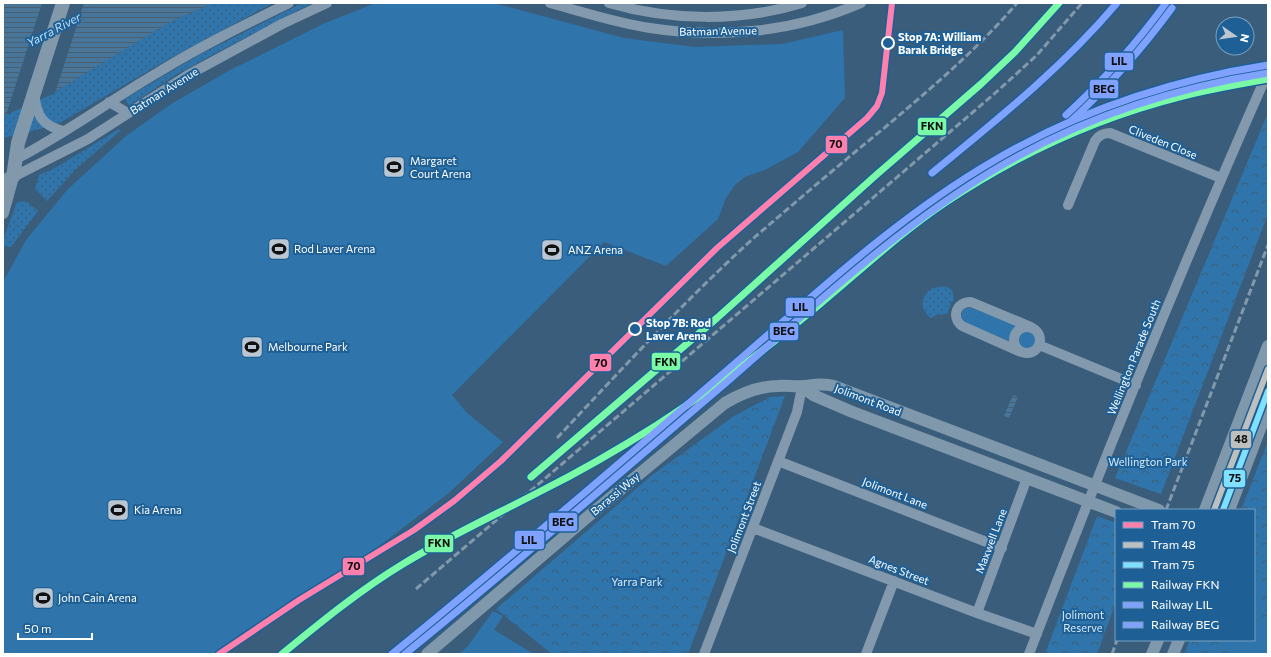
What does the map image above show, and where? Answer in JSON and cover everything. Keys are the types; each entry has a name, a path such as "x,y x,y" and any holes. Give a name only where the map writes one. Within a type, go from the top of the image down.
{"highway":[{"path":"6,178 10,161 32,115 34,93 63,3"}],"main road":[{"path":"3,213 8,199 6,178"},
{"path":"1205,509 1268,346"},
{"name":"Jolimont Road","path":"802,386 816,384 830,385 1156,509"},
{"name":"Jolimont Road","path":"802,386 812,395 831,403 1115,512"},
{"name":"Barassi Way","path":"427,654 585,519 725,403 739,394 758,388 802,386"},
{"path":"1229,509 1268,408"},
{"path":"888,425 893,409"},
{"path":"1152,654 1158,641"},
{"path":"1173,654 1179,641"}],"street":[{"name":"Batman Avenue","path":"10,161 63,131 158,72 289,3"},
{"name":"Batman Avenue","path":"6,178 88,139 188,75 282,24 327,3"},
{"name":"Batman Avenue","path":"550,3 648,28 706,33 765,30 801,23 854,4"},
{"name":"Batman Avenue","path":"609,3 670,14 695,16 748,14 802,3"},
{"name":"Wellington Parade South","path":"1029,654 1094,486 1221,178 1268,72"},
{"path":"109,102 128,113"},
{"path":"32,115 53,128 63,131"},
{"name":"Cliveden Close","path":"1068,205 1095,141 1098,137 1106,133 1110,133 1221,178"},
{"path":"971,302 1030,327 1035,329 1040,338 1039,345 1035,350 1027,353 1021,352 962,326 957,321 955,316 956,311 961,304 971,302"},
{"path":"1021,352 1015,345 1015,334 1022,328 1030,327"},
{"path":"1039,345 1136,385"},
{"name":"Jolimont Street","path":"704,654 797,412 802,386"},
{"name":"Jolimont Lane","path":"778,461 1002,548"},
{"name":"Maxwell Lane","path":"977,613 1027,478"},
{"name":"Agnes Street","path":"753,528 977,613 1037,634"},
{"path":"866,654 894,581"}],"green space":[{"path":"213,3 273,3 167,60 56,125 3,138 3,115 58,90 170,22"},
{"path":"302,3 310,4 174,76 130,105 125,99 197,56"},
{"name":"Melbourne Park","path":"376,3 494,3 624,38 695,47 782,44 843,30 845,98 798,152 765,170 745,177 735,185 726,198 718,219 666,266 604,242 452,395 467,413 503,442 449,493 367,555 276,611 214,654 3,654 3,282 26,240 67,190 126,136 171,104 230,70 325,23"},
{"name":"Wellington Park","path":"1268,113 1268,214 1161,494 1115,478"},
{"path":"119,129 120,131 76,169 47,201 35,189 39,175 55,168"},
{"path":"26,201 38,211 11,247 3,246 3,240 17,202"},
{"path":"942,286 952,290 954,300 951,303 947,314 936,315 931,318 927,315 923,308 924,296 930,289"},
{"path":"966,308 972,308 1017,326 1010,341 965,323 961,316 963,310"},
{"path":"1028,331 1034,334 1037,340 1034,346 1028,349 1022,346 1019,340 1022,334"},
{"name":"Yarra Park","path":"785,396 688,654 552,654 496,609 651,476 734,416 770,397"},
{"path":"1268,441 1268,654 1184,654 1190,641 1255,641 1255,509 1241,509"},
{"name":"Jolimont Reserve","path":"1097,516 1115,523 1115,605 1097,654 1045,654"},
{"path":"1255,587 1266,589 1260,603 1260,626 1268,628 1268,654 1233,654 1221,643 1221,641 1255,641"},
{"path":"493,611 503,616 494,630 534,654 459,654 468,646"}],"water":[{"name":"Yarra River","path":"3,3 213,3 170,22 58,90 3,115"},
{"path":"1013,395 1018,397 1009,418 1004,416"}],"pier":[{"path":"42,3 84,3 55,93 6,115"}],"railway":[{"path":"557,438 655,335 730,260 819,182 953,69 986,37 1017,3"},
{"path":"416,589 993,95 1037,55 1082,3"},
{"path":"1166,509 1268,245"},
{"path":"1112,654 1117,641"}],"tram line":[{"name":"70","path":"219,654 299,600 414,530 454,501 501,461 717,248 867,118 877,106 882,93 892,3"},
{"name":"48","path":"1214,509 1268,369"},
{"name":"75","path":"1223,509 1268,391"}],"rail line":[{"name":"FKN","path":"531,477 717,318 875,176 981,84 1015,52 1059,3"},
{"name":"LIL","path":"932,173 1005,113 1052,71 1096,27 1117,3"},
{"name":"LIL","path":"1066,115 1119,62 1166,3"},
{"name":"BEG","path":"1071,121 1124,67 1172,8"},
{"name":"LIL","path":"392,654 474,587 851,263 921,208 957,183 1027,142 1060,126 1127,99 1197,79 1268,65"},
{"name":"BEG","path":"405,654 568,518 859,267 927,214 999,167 1063,134 1096,120 1163,96 1233,79 1268,73"},
{"name":"FKN","path":"282,654 356,595 403,564 454,535 585,468 678,411 720,382 781,336 913,226 946,202 1002,168 1060,139 1121,115 1183,96 1268,79"}],"place":[{"name":"Stop 7A: William Barak Bridge","path":"888,43"},
{"name":"Margaret Court Arena","path":"394,167"},
{"name":"Rod Laver Arena","path":"279,249"},
{"name":"ANZ Arena","path":"552,250"},
{"name":"Stop 7B: Rod Laver Arena","path":"635,329"},
{"name":"Melbourne Park","path":"252,347"},
{"name":"Kia Arena","path":"118,510"},
{"name":"John Cain Arena","path":"43,598"}]}
